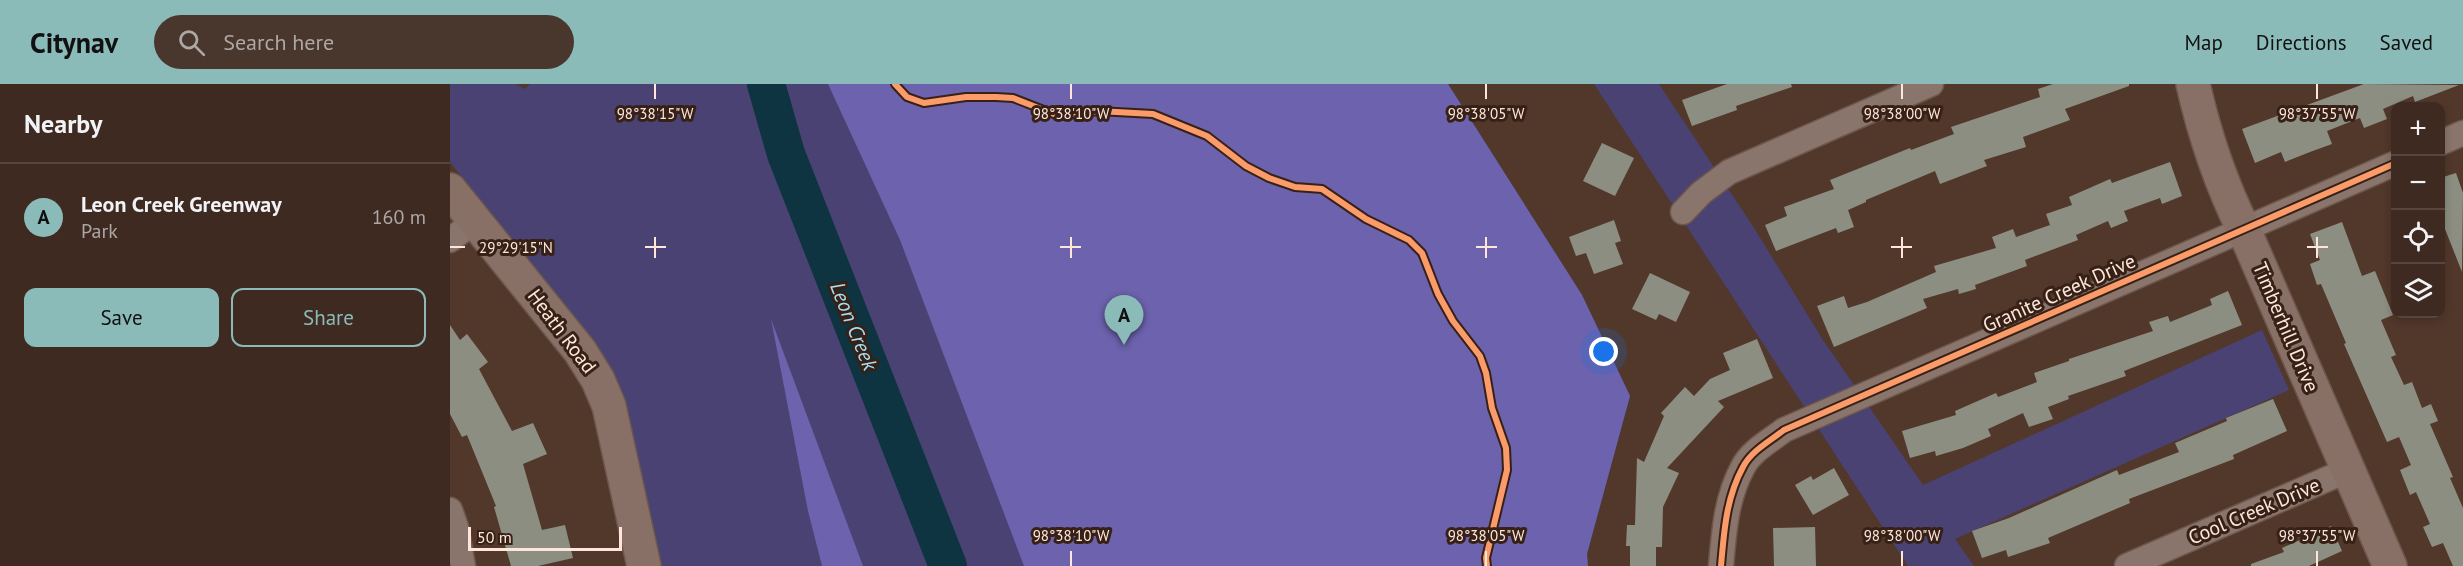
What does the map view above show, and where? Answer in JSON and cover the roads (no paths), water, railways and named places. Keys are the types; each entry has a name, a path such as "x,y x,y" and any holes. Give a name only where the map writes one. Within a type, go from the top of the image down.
{"street":[{"path":"1683,212 1701,193 1728,172 1931,84"},
{"name":"Timberhill Drive","path":"2193,84 2201,119 2222,185 2244,230 2390,566"},
{"path":"2445,140 2463,132"},
{"name":"Granite Creek Drive","path":"1721,566 1725,516 1743,466 1759,448 1784,430 2391,165"},
{"name":"Heath Road","path":"450,190 463,230 580,351 598,380 609,406 644,566"},
{"name":"Cool Creek Drive","path":"2127,566 2348,470"},
{"path":"450,510 456,527 463,566"}],"waterway":[{"name":"Leon Creek","path":"766,84 786,154 948,566"}],"place":[{"name":"Leon Creek Greenway","path":"1124,345"}]}
